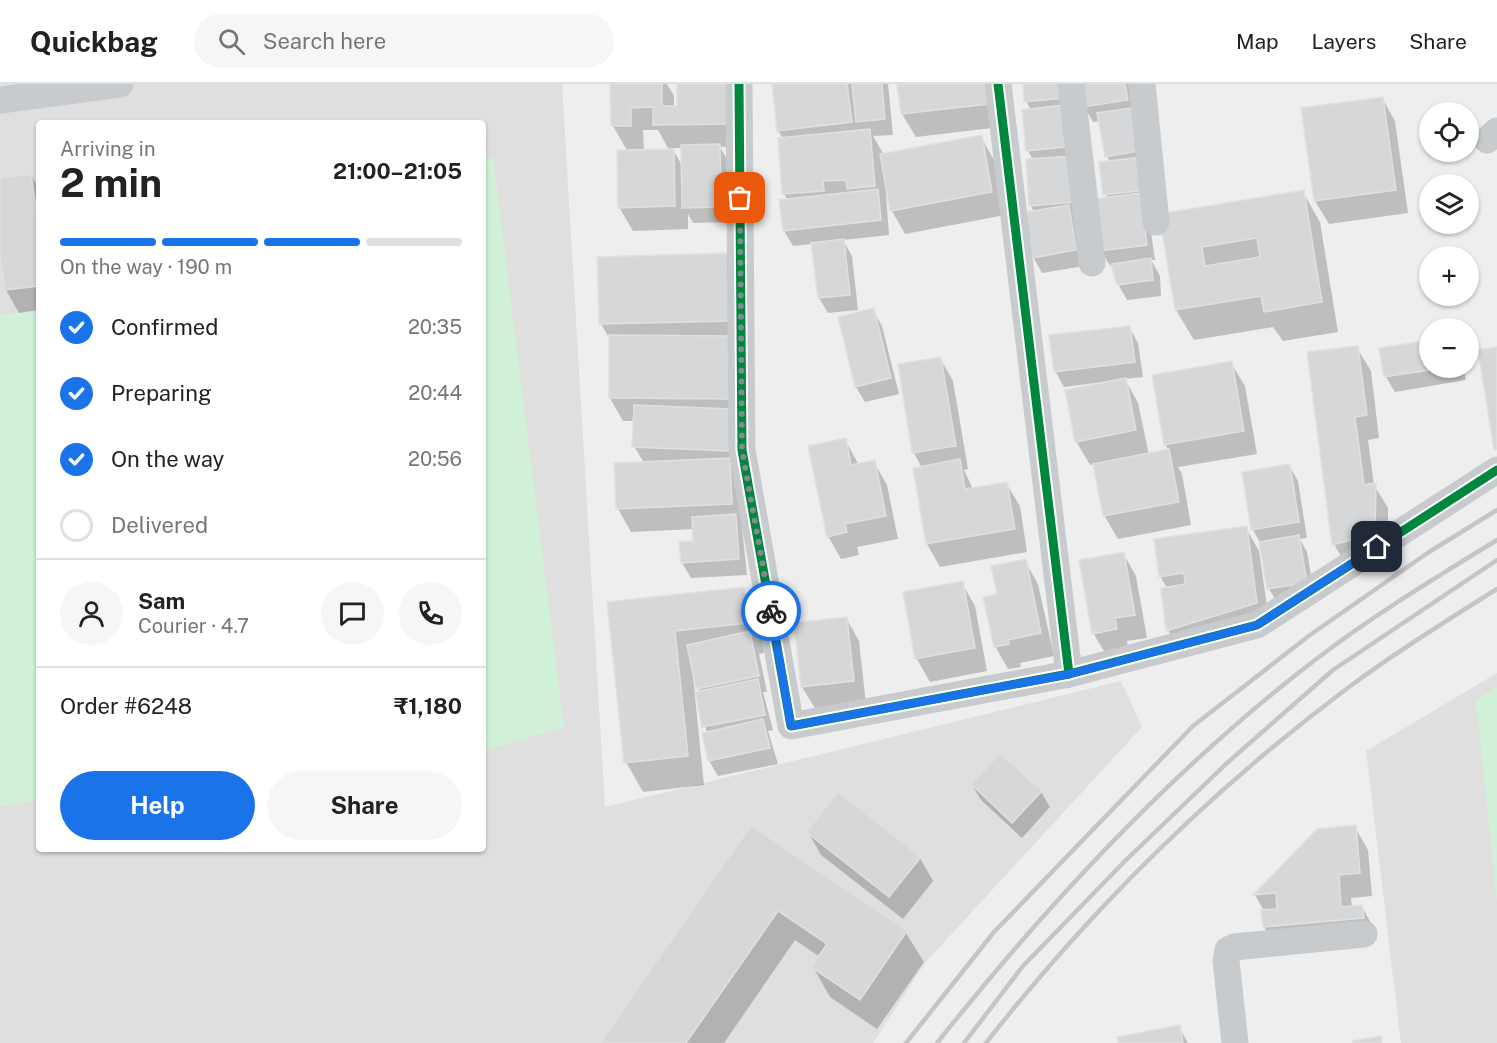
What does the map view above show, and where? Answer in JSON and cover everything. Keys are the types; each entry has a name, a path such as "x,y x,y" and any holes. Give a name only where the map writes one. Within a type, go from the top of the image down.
{"street":[{"path":"0,100 120,84"},
{"path":"739,84 742,450 791,726 1070,674 1257,625 1497,470"},
{"path":"998,84 1070,674"},
{"path":"1071,84 1092,263"},
{"path":"1142,84 1156,222"},
{"path":"1235,1043 1226,961 1228,950 1233,947 1364,934"}],"shaded area":[{"path":"0,84 562,84 605,807 1121,681 1142,727 925,963 873,1043 0,1043"},
{"path":"1497,673 1497,1043 1401,1043 1366,751"}],"green space":[{"path":"486,158 493,158 564,727 486,750"},
{"path":"36,310 36,800 0,806 0,315"},
{"path":"1497,687 1497,901 1476,700"}],"building":[{"path":"610,84 662,84 662,106 677,106 677,84 731,84 732,124 653,125 653,107 631,108 631,126 611,126"},
{"path":"772,84 847,84 852,122 777,131"},
{"path":"852,84 882,84 885,119 856,122"},
{"path":"897,84 987,84 989,104 901,114"},
{"path":"1023,84 1064,84 1065,98 1024,102"},
{"path":"1079,84 1125,84 1128,100 1083,107"},
{"path":"1383,97 1396,190 1314,201 1301,108"},
{"path":"1062,105 1066,147 1026,151 1022,110"},
{"path":"1138,107 1145,150 1105,157 1097,113"},
{"path":"870,129 875,186 847,189 846,180 823,181 824,191 782,194 778,138"},
{"path":"982,135 992,192 890,211 880,154"},
{"path":"720,144 721,207 682,208 681,145"},
{"path":"674,149 675,206 618,208 617,150"},
{"path":"1074,156 1077,202 1029,206 1026,159"},
{"path":"1142,157 1146,190 1103,195 1099,162"},
{"path":"31,174 36,208 36,286 5,290 0,256 0,178"},
{"path":"878,189 881,220 783,231 779,200"},
{"path":"1304,190 1322,302 1264,312 1261,296 1175,310 1159,214","holes":["1257,238 1260,257 1205,266 1202,247"]},
{"path":"1141,193 1147,245 1100,251 1094,199"},
{"path":"1069,205 1076,250 1032,258 1025,212"},
{"path":"844,239 850,295 818,298 811,243"},
{"path":"731,253 733,321 599,324 597,257"},
{"path":"1151,258 1153,280 1117,285 1111,264"},
{"path":"874,308 891,378 855,387 838,317"},
{"path":"1130,326 1135,362 1054,372 1049,335"},
{"path":"609,335 730,336 729,399 609,398"},
{"path":"1419,342 1419,372 1384,377 1379,348"},
{"path":"1358,346 1367,415 1355,417 1364,485 1376,483 1375,534 1332,545 1307,352"},
{"path":"1497,347 1497,449 1494,450 1479,356 1479,350"},
{"path":"941,357 956,446 912,453 898,364"},
{"path":"1232,361 1244,431 1164,445 1152,375"},
{"path":"1126,378 1136,430 1075,442 1065,390"},
{"path":"634,405 731,409 729,451 632,447"},
{"path":"846,438 851,465 875,460 886,516 845,524 847,532 827,537 808,446"},
{"path":"1169,449 1179,502 1103,516 1093,464"},
{"path":"730,458 732,504 616,509 614,463"},
{"path":"960,459 965,489 1007,482 1015,529 926,544 913,468"},
{"path":"1290,464 1299,522 1251,530 1242,472"},
{"path":"736,514 739,559 681,563 679,542 693,541 692,517"},
{"path":"1247,526 1257,603 1166,631 1161,588 1185,584 1184,573 1159,577 1154,539"},
{"path":"1299,535 1307,583 1267,589 1259,542"},
{"path":"1124,552 1135,615 1115,618 1117,629 1092,634 1079,560"},
{"path":"1026,559 1041,633 1008,640 1009,644 994,647 983,597 997,594 991,566"},
{"path":"963,581 975,648 915,659 903,592"},
{"path":"744,587 748,623 675,631 688,756 624,763 607,602"},
{"path":"847,617 854,681 801,687 794,623"},
{"path":"750,631 759,676 696,689 687,645"},
{"path":"758,679 765,715 702,727 695,692"},
{"path":"763,719 770,748 708,761 702,733"},
{"path":"1000,753 1042,791 1012,823 971,784"},
{"path":"838,792 921,857 889,897 806,832"},
{"path":"751,825 907,931 860,1000 811,967 827,944 778,911 686,1043 600,1043"},
{"path":"1356,825 1360,873 1339,875 1341,907 1362,905 1364,918 1263,927 1261,910 1277,909 1276,893 1253,895 1317,829"},
{"path":"1180,1025 1183,1043 1118,1043 1117,1037"},
{"path":"1381,1036 1382,1043 1353,1043 1353,1041"}],"railway":[{"path":"906,1043 994,932 1193,726 1310,635 1429,552 1497,510"},
{"path":"937,1043 1069,888 1116,838 1214,743 1340,641 1406,596 1497,540"},
{"path":"964,1043 1023,966 1125,861 1226,764 1333,670 1497,560"},
{"path":"986,1043 1068,945 1156,853 1202,809 1299,726 1349,687 1422,636 1497,589"}],"cycle path":[{"path":"739,84 742,450 791,726 1069,674 1257,625 1497,470"},
{"path":"998,84 1069,674"}],"way so far":[{"path":"740,198 742,450 771,611"}],"route":[{"path":"771,611 791,726 1070,674 1257,625 1377,547"}]}
